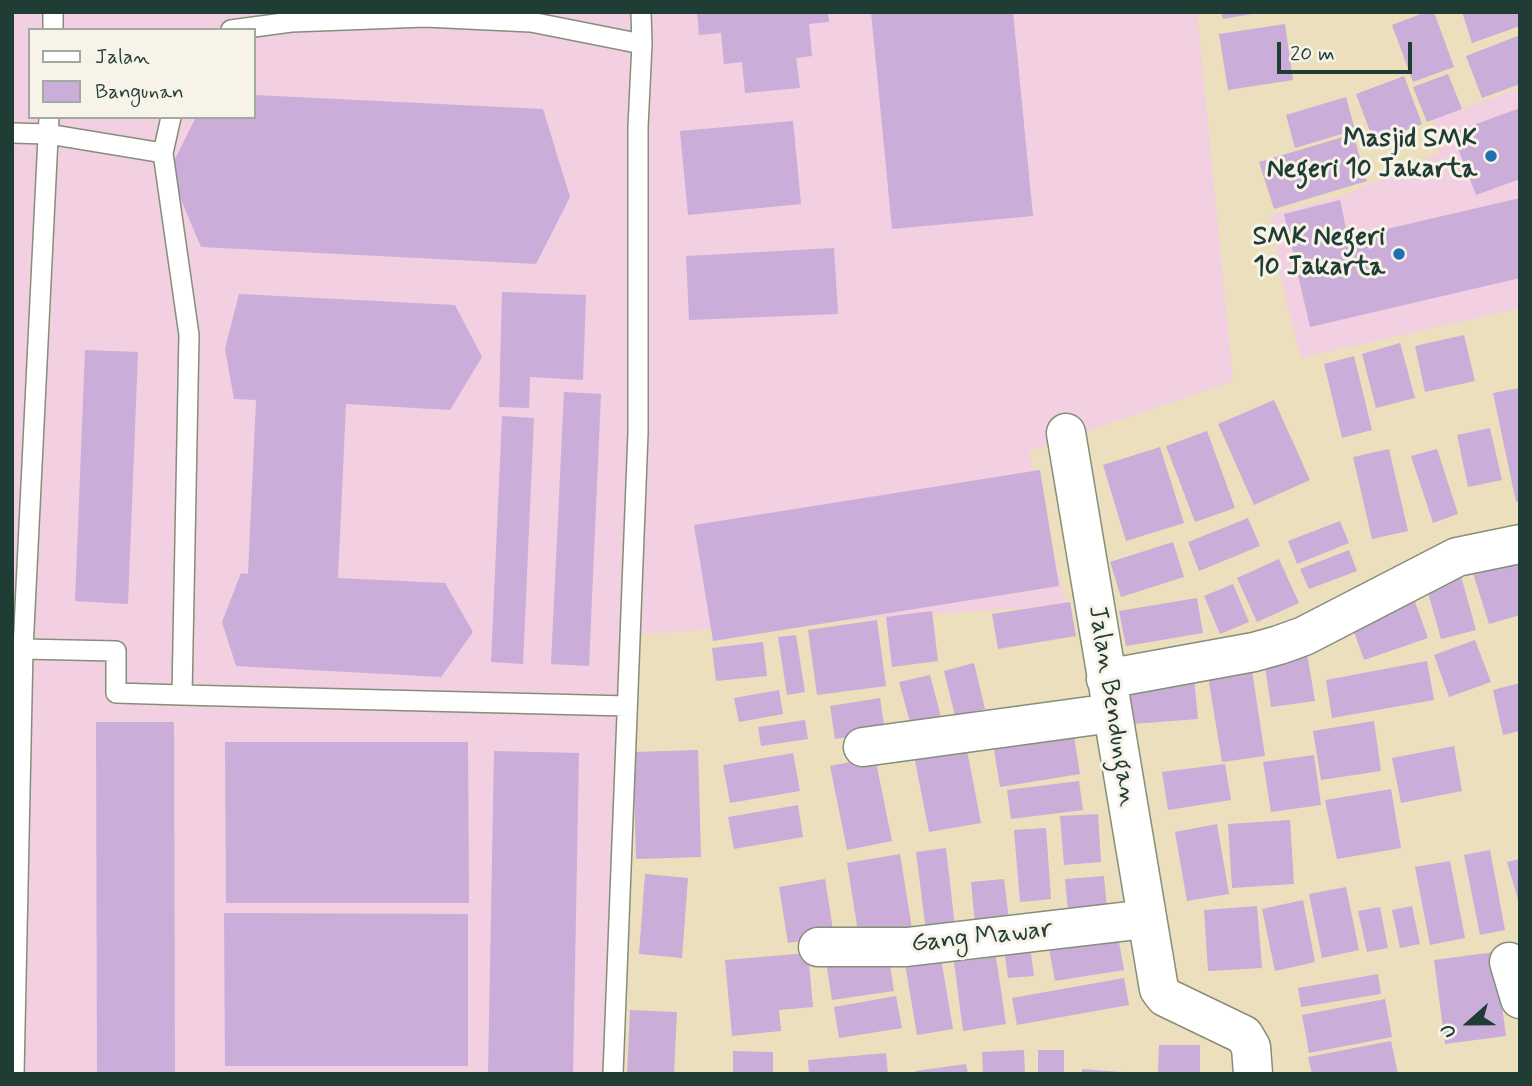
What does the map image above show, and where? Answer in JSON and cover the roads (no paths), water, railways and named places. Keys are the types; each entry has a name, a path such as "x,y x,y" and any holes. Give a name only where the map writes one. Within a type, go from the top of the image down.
{"street":[{"name":"Jalan Bendungan","path":"1066,433 1159,989 1165,998 1244,1035 1251,1047 1253,1074"},
{"path":"863,747 1109,696 1279,645 1304,636 1457,557 1520,544"},
{"name":"Gang Mawar","path":"818,947 907,947 1146,919"},
{"path":"1509,962 1520,999"}],"lane":[{"path":"613,1074 638,433 638,127 641,12"},
{"path":"246,28 291,22 425,17 531,22 642,44"},
{"path":"171,119 163,153 189,335 181,695"},
{"path":"12,133 48,126 163,153"},
{"path":"14,1074 16,809 48,126"},
{"path":"12,432 32,431"},
{"path":"23,649 116,651 116,693 627,706"}],"place":[{"name":"Masjid SMK Negeri 10 Jakarta","path":"1491,156"},
{"name":"SMK Negeri 10 Jakarta","path":"1399,254"}]}
